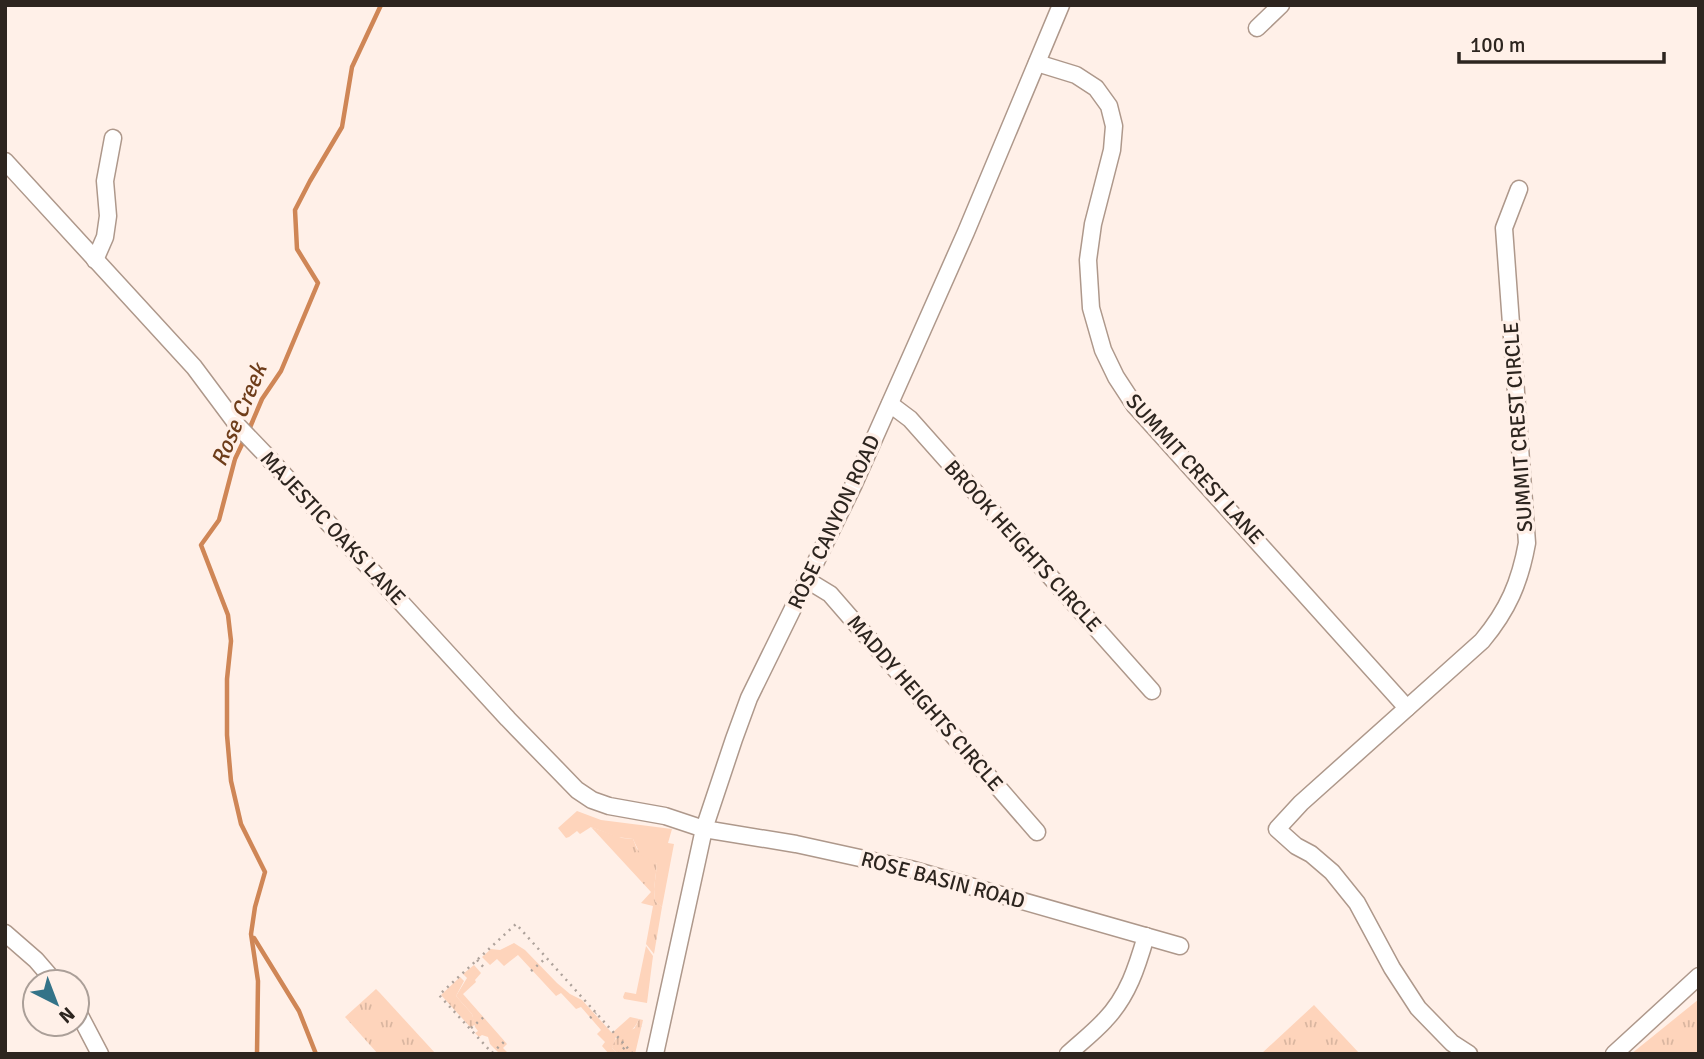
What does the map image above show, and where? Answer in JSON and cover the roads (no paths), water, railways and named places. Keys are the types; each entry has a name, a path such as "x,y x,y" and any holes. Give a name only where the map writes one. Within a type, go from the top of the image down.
{"street":[{"name":"ROSE CANYON ROAD","path":"655,1054 704,829 749,698 854,484 966,232 1061,5"},
{"path":"1257,28 1281,5"},
{"name":"SUMMIT CREST LANE","path":"1037,63 1076,75 1096,88 1108,106 1114,126 1112,150 1093,224 1088,260 1091,308 1103,350 1116,377 1135,406 1407,708"},
{"path":"95,260 105,237 108,216 106,181 113,138"},
{"name":"MAJESTIC OAKS LANE","path":"5,161 194,368 238,426 508,719 577,790 608,806 665,816 704,829"},
{"name":"SUMMIT CREST CIRCLE","path":"1469,1054 1452,1043 1418,1008 1392,968 1357,903 1332,872 1277,830 1301,803 1482,641 1496,625 1510,600 1527,543 1504,228 1519,189"},
{"name":"BROOK HEIGHTS CIRCLE","path":"890,404 910,419 1152,691"},
{"name":"MADDY HEIGHTS CIRCLE","path":"807,580 830,594 1037,832"},
{"name":"ROSE BASIN ROAD","path":"704,829 796,844 910,869 1180,946"},
{"path":"5,933 43,968"},
{"path":"1068,1054 1105,1020 1123,997 1136,969 1146,936"},
{"path":"1614,1054 1699,976"},
{"path":"91,1037 100,1054"}],"waterway":[{"name":"Rose Creek","path":"248,432 262,399 281,371 318,283 297,249 295,210 342,127 352,67 381,5"},
{"name":"Rose Creek","path":"244,440 235,459 219,520 201,545 228,615 231,641 227,679 227,735 231,781 241,824 265,872 251,934 258,981 257,1054"},
{"name":"Rose Creek","path":"254,938 299,1011 316,1054"}]}
